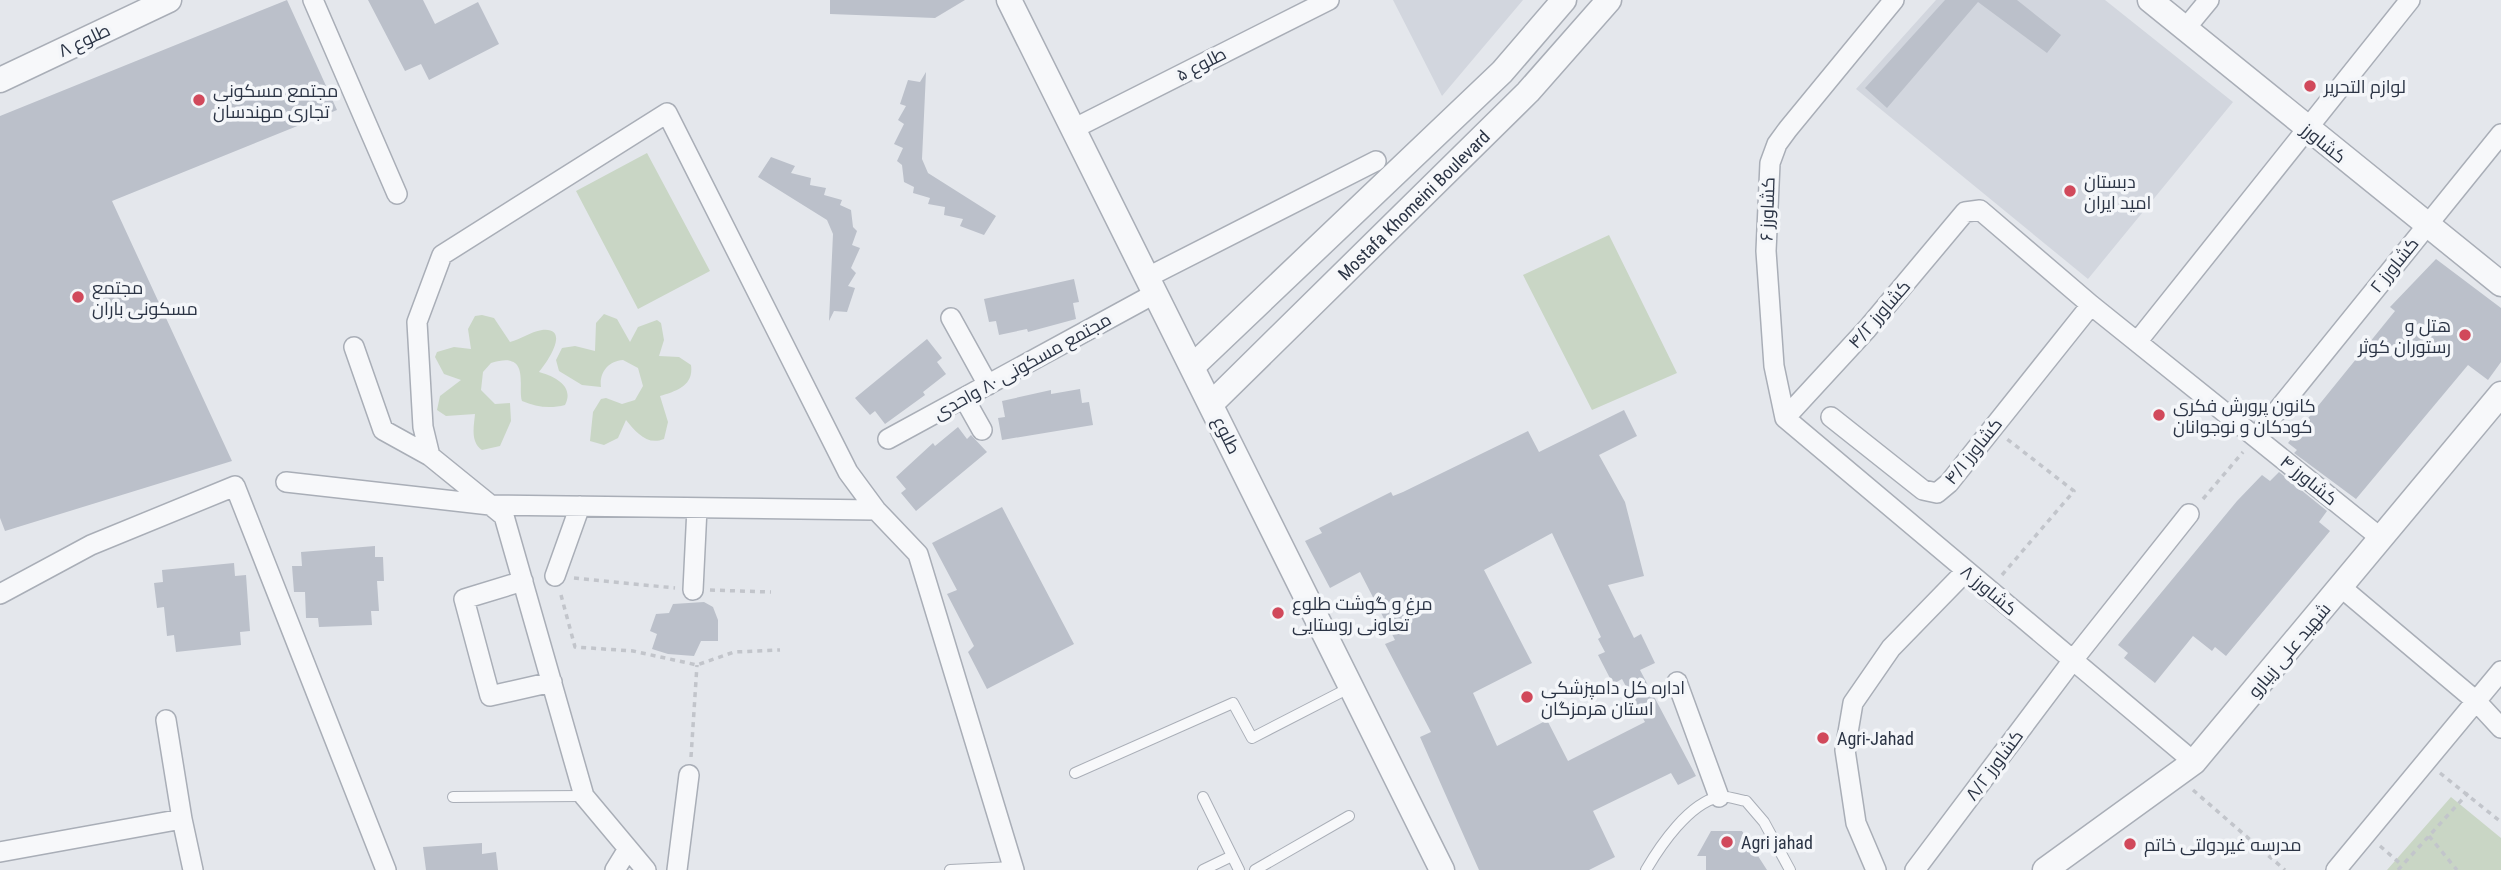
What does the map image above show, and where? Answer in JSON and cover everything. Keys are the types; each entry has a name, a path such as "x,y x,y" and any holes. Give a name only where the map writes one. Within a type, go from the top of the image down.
{"street":[{"name":"طلوع ۸","path":"0,80 169,0"},
{"path":"313,0 397,194"},
{"name":"طلوع","path":"1009,0 1352,687 1435,868"},
{"name":"طلوع ۵","path":"1073,129 1329,0"},
{"name":"Mostafa Khomeini Boulevard","path":"1193,366 1502,72 1564,0"},
{"name":"Mostafa Khomeini Boulevard","path":"1211,404 1528,92 1609,0"},
{"name":"کشاورز ۶","path":"1785,418 1774,366 1766,251 1770,163 1782,136 1894,0"},
{"name":"کشاورز","path":"2150,0 2307,130 2501,284"},
{"path":"2185,29 2209,0"},
{"path":"2137,342 2410,0"},
{"path":"430,456 423,427 417,321 442,255 667,113 848,472 876,510 918,554 1014,869"},
{"name":"کشاورز ۲","path":"2256,437 2501,135"},
{"name":"مجتمع مسکونی ۸۰ واحدی","path":"888,439 988,385 1152,285 1376,161"},
{"name":"کشاورز ۴/۲","path":"1785,418 1867,329 1965,212 1972,209"},
{"name":"کشاورز ۴","path":"1972,209 1980,209 2091,305 2382,539"},
{"path":"1340,227 1365,253"},
{"name":"کشاورز ۴/۱","path":"1831,417 1923,490 1937,493 2091,305"},
{"path":"951,318 988,385"},
{"path":"354,347 383,430 430,456 504,516 584,796 646,870"},
{"name":"شهید علی زیبارو","path":"2045,870 2185,769 2342,587 2501,394"},
{"path":"964,398 982,430"},
{"name":"کشاورز ۸","path":"1785,418 2073,660 2185,769"},
{"path":"286,482 491,505 876,510"},
{"path":"0,594 91,545 235,486 386,870"},
{"path":"555,576 580,506"},
{"path":"692,590 696,508"},
{"name":"کشاورز ۸/۲","path":"1915,870 2073,660 2189,514"},
{"path":"1876,870 1856,822 1844,750 1853,703 1891,648 1966,571"},
{"path":"523,581 464,599 491,696 552,682"},
{"path":"2342,587 2476,701 2501,727"},
{"path":"2336,870 2501,671"},
{"path":"1677,682 1719,797"},
{"path":"166,720 193,870"},
{"path":"677,870 690,775"},
{"path":"0,852 182,819"},
{"path":"615,870 628,849"}],"lane":[{"path":"1075,773 1233,703 1252,738 1352,687"},
{"path":"453,797 584,796"},
{"path":"1203,797 1239,870"},
{"path":"1646,870 1668,834 1691,813 1719,797 1746,801 1764,822 1790,870"},
{"path":"1255,870 1349,816"},
{"path":"1203,870 1232,856"},
{"path":"950,870 1014,869"}],"path":[{"path":"1989,590 2074,491 1992,428"},
{"path":"2189,514 2256,437"},
{"path":"771,592 692,590 555,576 575,647 633,651 698,665 734,652 780,650"},
{"path":"690,775 698,665"},
{"path":"2425,763 2468,793 2501,822"},
{"path":"2185,769 2285,870"},
{"path":"2398,870 2468,793"},
{"path":"2366,834 2402,865"},
{"path":"2429,836 2457,870"}],"shaded area":[{"path":"1393,0 1523,0 1442,96"},
{"name":"دبستان امید ایران","path":"1936,0 2105,0 2233,102 2088,279 1856,89"}],"green space":[{"path":"647,153 710,271 638,309 576,191"},
{"path":"1609,235 1677,373 1592,410 1523,275"},
{"path":"604,314 617,319 630,342 638,327 657,320 661,323 664,340 659,356 679,357 691,365 687,383 678,390 660,396 668,422 664,439 647,439 626,420 618,438 604,445 590,441 593,412 601,399 606,398 622,404 635,400 643,386 638,368 623,360 606,369 601,377 601,387 582,385 559,371 556,360 562,348 575,346 595,351 596,323"},
{"path":"475,316 494,318 510,342 542,330 555,334 554,347 539,372 561,383 567,392 567,398 565,405 554,407 522,401 518,366 512,361 504,360 491,363 483,372 481,390 495,404 510,403 511,421 500,446 482,450 474,438 475,414 446,416 437,410 440,396 461,380 444,374 435,357 437,352 454,347 471,349 468,329"},
{"path":"2451,797 2501,838 2501,870 2387,870"}],"building":[{"name":"مجتمع مسکونی باران","path":"287,0 337,110 112,201 232,461 5,531 0,518 0,116"},
{"path":"368,0 423,0 435,24 478,2 499,44 429,80 421,64 405,71"},
{"path":"830,0 965,0 935,18 830,14"},
{"path":"1945,0 2017,0 2061,35 2047,53 1978,2 1887,108 1865,88"},
{"path":"926,72 922,159 928,173 996,216 984,235 960,226 963,219 944,215 945,207 928,204 930,198 913,193 914,187 904,182 902,165 897,161 903,148 894,144 904,124 898,120 906,106 900,104 908,80 920,82"},
{"path":"771,157 795,166 791,173 811,178 810,185 826,188 824,195 842,200 840,205 851,210 853,227 857,231 852,245 860,248 851,268 856,273 848,286 855,288 847,312 834,311 829,321 833,234 827,220 758,177"},
{"path":"2436,259 2501,308 2501,362 2488,380 2468,365 2356,499 2294,453 2297,450 2288,443 2395,311 2390,307"},
{"path":"1074,279 1079,302 1073,303 1076,319 1028,332 1027,329 999,335 996,321 989,322 984,299"},
{"path":"927,339 942,358 937,362 946,374 923,392 925,395 885,424 875,411 870,415 855,398"},
{"path":"1080,389 1082,403 1089,402 1093,425 1002,440 998,418 1005,417 1002,401 1051,390 1051,394"},
{"path":"1624,410 1637,436 1599,455 1625,502 1644,576 1608,585 1634,638 1641,634 1655,663 1640,670 1696,776 1678,785 1671,773 1593,811 1615,857 1589,870 1479,870 1420,737 1431,732 1385,644 1395,640 1360,572 1330,588 1305,541 1322,533 1319,528 1391,492 1393,496 1403,492 1528,431 1539,452","holes":["1552,533 1601,637 1598,639 1605,652 1598,655 1613,684 1622,679 1645,722 1568,761 1547,720 1497,746 1473,693 1532,663 1484,570"]},
{"path":"958,427 967,439 971,435 987,452 916,511 901,493 906,489 896,477 933,443 935,446"},
{"path":"2279,472 2327,511 2319,522 2330,531 2226,656 2215,647 2212,651 2193,636 2155,683 2124,658 2128,653 2118,645 2237,501 2262,475 2270,481"},
{"path":"1002,507 1074,644 987,689 968,652 974,646 947,594 957,590 932,543"},
{"path":"375,546 375,557 383,557 384,581 377,581 379,611 371,611 372,625 319,627 318,618 306,618 305,592 294,592 292,566 302,566 301,552"},
{"path":"234,563 235,576 246,575 250,631 240,632 241,645 176,652 174,635 167,636 164,607 157,608 154,583 163,582 162,570"},
{"path":"704,602 713,607 718,620 718,641 701,641 694,656 668,654 652,649 657,634 650,631 656,614 669,613 673,604"},
{"name":"Agri jahad","path":"1711,831 1742,831 1767,870 1706,870 1706,856 1697,856"},
{"path":"482,843 482,854 496,852 498,870 426,870 423,847"}],"place":[{"name":"لوازم التحریر","path":"2310,86"},
{"name":"مجتمع مسکونی تجاری مهندسان","path":"199,100"},
{"name":"دبستان امید ایران","path":"2070,191"},
{"name":"مجتمع مسکونی باران","path":"78,297"},
{"name":"هتل و رستوران کوثر","path":"2465,335"},
{"name":"کانون پرورش فکری کودکان و نوجوانان","path":"2159,415"},
{"name":"مرغ و گوشت طلوع تعاونی روستایی","path":"1278,613"},
{"name":"اداره کل دامپزشکی استان هرمزگان","path":"1527,697"},
{"name":"Agri-Jahad","path":"1823,738"},
{"name":"Agri jahad","path":"1727,842"},
{"name":"مدرسه غیردولتی خاتم","path":"2130,844"}]}
